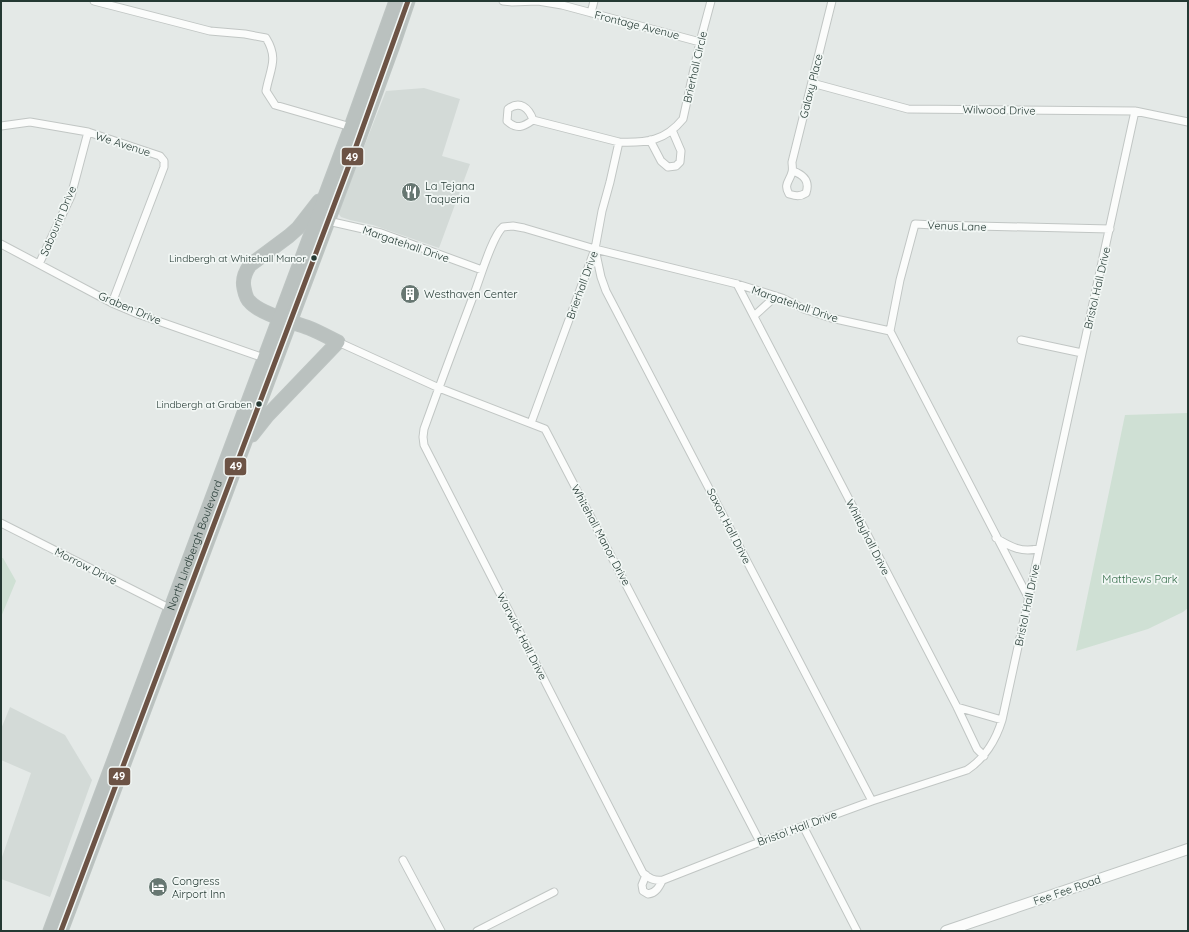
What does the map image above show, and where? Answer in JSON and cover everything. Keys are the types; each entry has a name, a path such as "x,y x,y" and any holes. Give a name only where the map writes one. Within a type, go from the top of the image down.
{"highway":[{"name":"North Lindbergh Boulevard","path":"62,931 244,444 327,192 396,1"},
{"name":"North Lindbergh Boulevard","path":"50,931 264,358 285,319 328,221 408,1"},
{"path":"244,444 267,416 338,342 312,329 255,307 249,302 246,296 243,283 246,271 250,265 276,247 298,228 327,192"}],"street":[{"path":"94,1 210,31 245,34 266,38 272,47 274,60 266,91 275,105 351,127"},
{"name":"Frontage Avenue","path":"503,1 538,1 562,5 700,42"},
{"path":"591,14 594,1"},
{"name":"Brierhall Circle","path":"533,120 619,142 634,143 660,138 672,130 683,118 700,42 712,1"},
{"name":"Galaxy Place","path":"793,171 792,162 832,1"},
{"name":"Wilwood Drive","path":"812,83 908,109 1135,111 1188,122"},
{"name":"Bristol Hall Drive","path":"662,880 658,888 652,893 648,894 643,891 642,885 648,877 656,881 662,880 872,801 967,770 974,766 984,756 994,741 1002,720 1135,111"},
{"name":"We Avenue","path":"1,126 30,122 88,132 160,156 164,161 164,167 112,303"},
{"path":"650,140 661,162 668,167 676,166 680,162 681,151 672,130"},
{"name":"Sabourin Drive","path":"39,264 71,196 88,132"},
{"name":"Brierhall Drive","path":"531,423 595,249 602,211 619,142"},
{"name":"Margatehall Drive","path":"328,221 381,233 482,270"},
{"name":"Venus Lane","path":"890,330 900,280 914,224 934,226 1110,229"},
{"name":"Margatehall Drive","path":"503,227 513,226 524,228 595,249 737,284 776,296 804,309 831,318 890,330"},
{"name":"Warwick Hall Drive","path":"503,227 497,234 482,270 424,429 424,445 648,877"},
{"name":"Graben Drive","path":"3,245 112,303 138,314 264,358"},
{"name":"Saxon Hall Drive","path":"595,249 601,277 613,304 872,801"},
{"name":"Whitbyhall Drive","path":"737,284 957,707 977,749 984,756"},
{"path":"754,316 776,296"},
{"path":"890,330 1028,597"},
{"path":"1021,340 1082,353"},
{"name":"Whitehall Manor Drive","path":"338,342 439,388 545,429 760,842"},
{"name":"Morrow Drive","path":"1,523 171,609"},
{"path":"996,537 1018,549 1031,550 1039,548"},
{"path":"957,707 1002,720"},
{"path":"803,826 857,931"},
{"name":"Fee Fee Road","path":"946,931 1188,849"},
{"path":"403,860 441,931"},
{"path":"478,931 554,892"}],"shaded area":[{"path":"424,88 460,99 442,156 470,164 439,248 373,225 341,217 338,213 386,91"},
{"path":"10,707 65,735 92,780 50,897 1,879 1,860 31,773 1,760 1,729"}],"green space":[{"name":"Matthews Park","path":"1188,413 1188,608 1183,612 1148,629 1076,651 1125,415"},
{"path":"1,558 3,558 16,581 1,617"}],"transit line":[{"name":"49","path":"61,931 354,152 408,1"}],"place":[{"name":"La Tejana Taqueria","path":"411,192"},
{"name":"Lindbergh at Whitehall Manor","path":"314,258"},
{"name":"Westhaven Center","path":"410,294"},
{"name":"Lindbergh at Graben","path":"259,404"},
{"name":"Congress Airport Inn","path":"158,887"}]}
